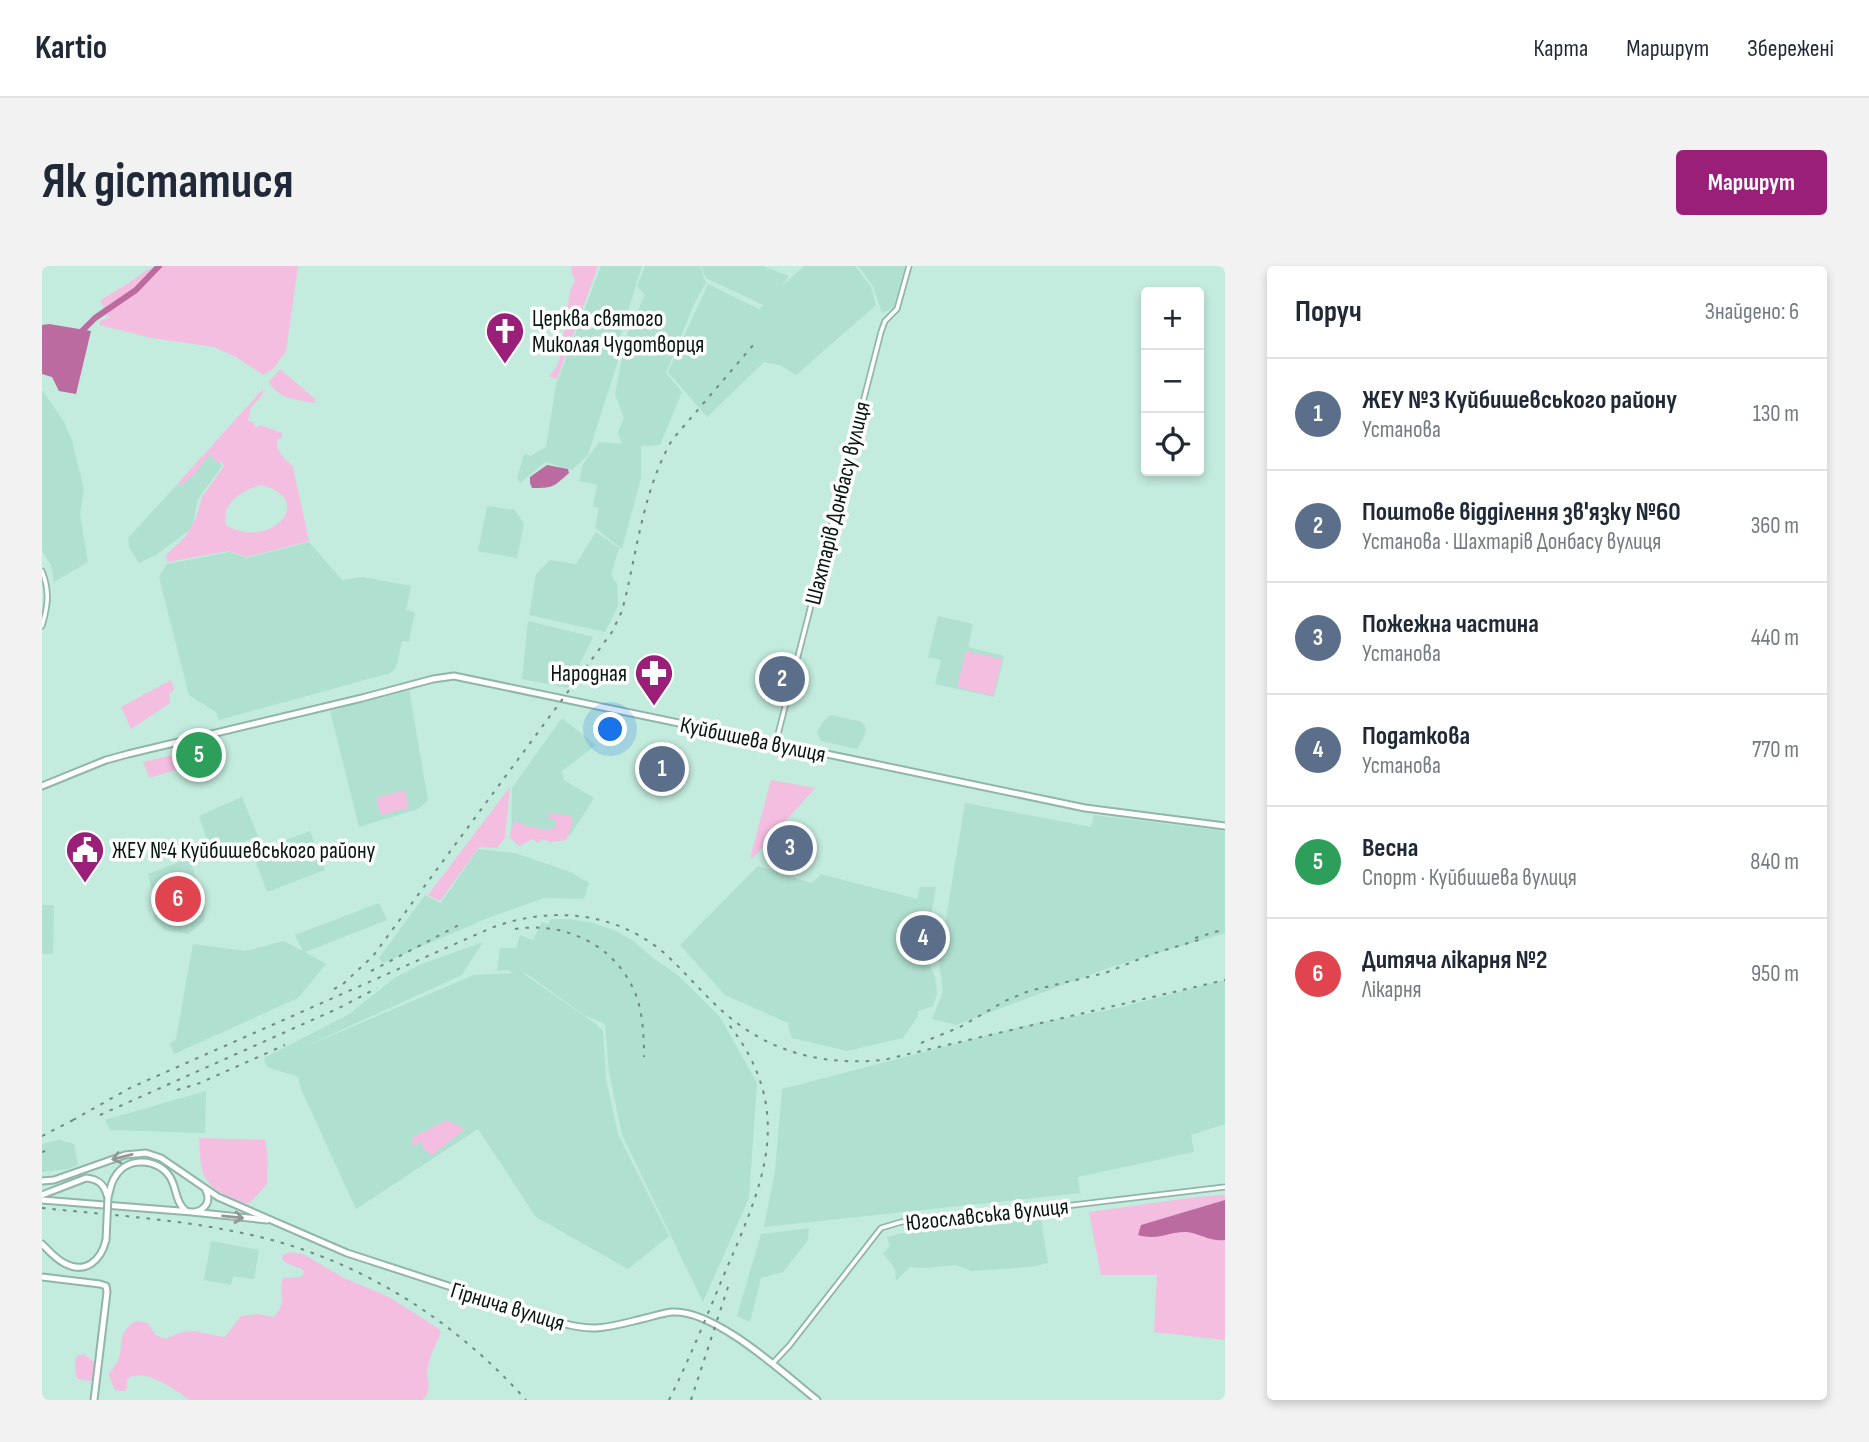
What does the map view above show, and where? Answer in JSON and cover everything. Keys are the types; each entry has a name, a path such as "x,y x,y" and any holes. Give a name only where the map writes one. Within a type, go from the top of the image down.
{"main road":[{"name":"Куйбишева вулиця","path":"42,786 128,754 454,676 1085,808 1225,826"},
{"name":"Гірнича вулиця","path":"42,1181 54,1181 125,1155 146,1153 161,1158 218,1198 347,1253 569,1325 591,1329 609,1327 671,1312 684,1312 717,1325 817,1400"},
{"path":"42,1244 68,1265 81,1267 100,1257 106,1240 108,1197 115,1176 132,1163 147,1162 160,1167 172,1179 180,1205 190,1212 199,1211 208,1201 204,1188"},
{"path":"42,1197 86,1178 93,1178 105,1188 108,1197"},
{"name":"Гірнича вулиця","path":"42,1197 273,1221"},
{"path":"42,1277 106,1286 94,1400"}],"street":[{"name":"Шахтарів Донбасу вулиця","path":"776,744 883,326 897,309 909,266"},
{"path":"42,571 47,582 48,607 42,626"},
{"name":"Югославська вулиця","path":"772,1365 881,1228 901,1222 1225,1187"}],"shaded area":[{"path":"156,266 298,266 286,351 273,369 263,375 236,357 214,347 152,338 100,325 100,321 111,317 106,316 101,300"},
{"path":"572,266 598,266 557,379 549,376 560,358 570,291 575,281 571,272"},
{"path":"601,266 642,266 618,343 621,351 588,455 572,470 545,462 520,483 517,478 524,454 531,456 546,447 556,385"},
{"path":"645,266 700,266 706,283 695,302 666,373 682,392 660,445 641,446 641,478 622,549 595,528 599,508 593,506 597,485 579,481 583,464 599,442 622,444 618,432 624,418 615,394 627,334 645,295 637,286"},
{"path":"701,266 763,266 789,276 781,287 804,266 855,266 871,287 876,305 796,375 780,365 764,362 707,417 668,372 708,284 759,309 763,305 706,278"},
{"path":"858,266 905,266 893,308 882,313 873,286"},
{"path":"42,325 91,331 76,394 59,391 52,377 42,374"},
{"path":"280,369 315,399 314,403 288,398 273,388 269,382"},
{"path":"263,389 263,394 251,408 248,421 253,422 256,428 260,425 282,433 282,438 277,439 277,447 293,467 309,541 247,557 229,551 167,562 166,555 186,536 196,518 202,497 224,466 221,461 218,464 210,454 194,475 179,487 179,482","holes":["261,485 278,492 286,501 287,511 271,528 258,532 242,532 226,525 226,510 240,494"]},
{"path":"42,390 64,422 72,441 84,489 80,514 88,562 54,582 51,565 42,551"},
{"path":"210,449 222,466 198,499 192,528 156,555 139,563 129,547 128,538"},
{"path":"547,465 568,469 569,473 553,486 532,488 530,477"},
{"path":"487,506 515,510 524,524 517,558 478,551"},
{"path":"596,532 619,548 611,575 617,584 618,606 605,632 529,615 536,574 550,560 576,564"},
{"path":"309,542 342,580 363,577 411,586 406,610 415,612 409,642 402,641 396,668 390,673 219,720 216,712 189,695 159,577 167,564 230,552 247,558"},
{"path":"938,616 973,624 968,647 1004,656 994,697 935,684 941,660 928,657"},
{"path":"528,621 593,637 568,688 522,679"},
{"path":"966,651 1002,659 993,696 957,687"},
{"path":"171,680 174,689 169,694 170,703 131,729 121,707"},
{"path":"409,690 428,800 418,809 359,827 330,711"},
{"path":"830,715 862,722 866,729 857,749 821,741 817,732"},
{"path":"562,718 596,745 562,771 564,780 594,798 571,834 511,840 512,788"},
{"path":"186,752 190,765 150,778 143,762"},
{"path":"771,780 815,788 753,858 750,858"},
{"path":"510,787 505,838 497,848 479,847 440,901 428,895"},
{"path":"405,790 409,808 381,815 376,798"},
{"path":"242,797 258,836 212,855 199,816"},
{"path":"965,803 1091,827 1094,815 1225,831 1225,933 1108,968 956,1025 932,1019 943,992 939,961"},
{"path":"547,813 571,816 573,823 566,840 551,842 542,839 538,843 533,839 519,846 509,837 514,821 539,828 555,828 556,820 549,818"},
{"path":"310,831 325,870 267,892 253,854"},
{"path":"478,849 515,853 570,872 589,883 584,899 544,898 488,918 383,963 379,958 425,895 441,903"},
{"path":"189,858 205,903 204,921 188,934 165,930 154,919 153,895 148,874"},
{"path":"758,866 811,883 820,874 917,899 920,887 936,887 930,923 927,924 925,954 935,977 937,994 933,1006 918,1011 918,1016 903,1038 847,1051 792,1038 789,1022 725,995 680,945"},
{"path":"379,903 387,920 305,952 326,964 298,998 174,1054 170,1044 176,1039 193,944 246,951 284,941 303,951 295,935"},
{"path":"42,905 54,905 53,954 42,954"},
{"path":"551,919 593,923 616,931 679,976 720,1017 757,1083 749,1198 703,1302 622,1135 609,1072 605,1024 584,1015 527,974 524,974 603,1031 606,1079 618,1134 669,1236 628,1269 536,1217 478,1129 356,1209 298,1077 267,1067 264,1058 348,1015 393,979 419,965 483,942 462,975 295,1051 474,975 514,973 497,971 500,948 516,948 520,935 533,940 542,922 548,924"},
{"path":"1225,980 1225,1124 1191,1135 1194,1152 1078,1177 1080,1193 764,1227 775,1171 782,1089 1028,1025 1118,1008"},
{"path":"206,1091 205,1133 110,1130 105,1120"},
{"path":"447,1120 465,1129 432,1155 423,1149 422,1141 414,1146 411,1143 413,1137"},
{"path":"199,1138 265,1140 268,1158 267,1184 250,1203 240,1202 219,1192 207,1180 201,1167"},
{"path":"58,1140 74,1144 78,1165 42,1172 42,1144"},
{"path":"1225,1195 1225,1340 1154,1332 1157,1275 1101,1275 1089,1212"},
{"path":"1225,1200 1225,1240 1187,1232 1152,1237 1138,1235 1141,1225"},
{"path":"1041,1219 1048,1263 1031,1267 971,1271 956,1265 910,1267 896,1281 895,1269 883,1253 890,1246 887,1237 922,1228"},
{"path":"809,1228 808,1240 783,1272 761,1278 750,1322 737,1316 761,1234"},
{"path":"211,1241 259,1250 254,1279 233,1276 231,1285 204,1280"},
{"path":"291,1252 303,1254 344,1278 389,1297 439,1329 441,1333 428,1367 429,1387 423,1400 190,1400 159,1381 142,1375 127,1379 125,1391 114,1389 109,1374 118,1360 122,1338 130,1325 136,1321 148,1323 155,1335 166,1339 188,1331 225,1337 241,1316 257,1314 273,1317 281,1306 283,1278 303,1275 304,1271 282,1259 283,1255"},
{"path":"84,1354 94,1362 94,1378 91,1381 78,1379 76,1375 75,1358"}],"waterway":[{"path":"79,334 95,318 136,290 159,266"}],"railway":[{"path":"334,989 342,985 373,956 612,632 622,611 643,516 663,458 672,440 755,343"},
{"path":"73,1120 130,1088 491,928 535,917 580,916 624,928 663,952 720,1009 757,1036 791,1051 845,1061 883,1060 1225,980"},
{"path":"371,971 459,925"},
{"path":"515,929 553,929 572,934 589,941 618,965 629,980 639,1005 644,1057"},
{"path":"1195,938 1225,929"},
{"path":"921,1043 960,1027 1005,1001 1029,991 1105,973 1152,954 1205,938"},
{"path":"100,1115 339,1008 377,988"},
{"path":"669,1400 738,1243 761,1179 767,1148 767,1118 762,1087 749,1055 727,1022"},
{"path":"177,1090 200,1083 285,1045"},
{"path":"42,1136 79,1117"},
{"path":"42,1208 217,1228 283,1243 322,1257 361,1274 433,1316 466,1342 526,1400"},
{"path":"691,1400 729,1284"}],"place":[{"name":"Церква святого Миколая Чудотворця","path":"505,365"},
{"name":"Поштове відділення зв'язку №60","path":"782,679"},
{"name":"Народная","path":"654,707"},
{"name":"Весна","path":"199,755"},
{"name":"ЖЕУ №3 Куйбишевського району","path":"662,769"},
{"name":"Пожежна частина","path":"790,848"},
{"name":"ЖЕУ №4 Куйбишевського району","path":"85,884"},
{"name":"Дитяча лікарня №2","path":"178,899"},
{"name":"Податкова","path":"923,938"}]}
